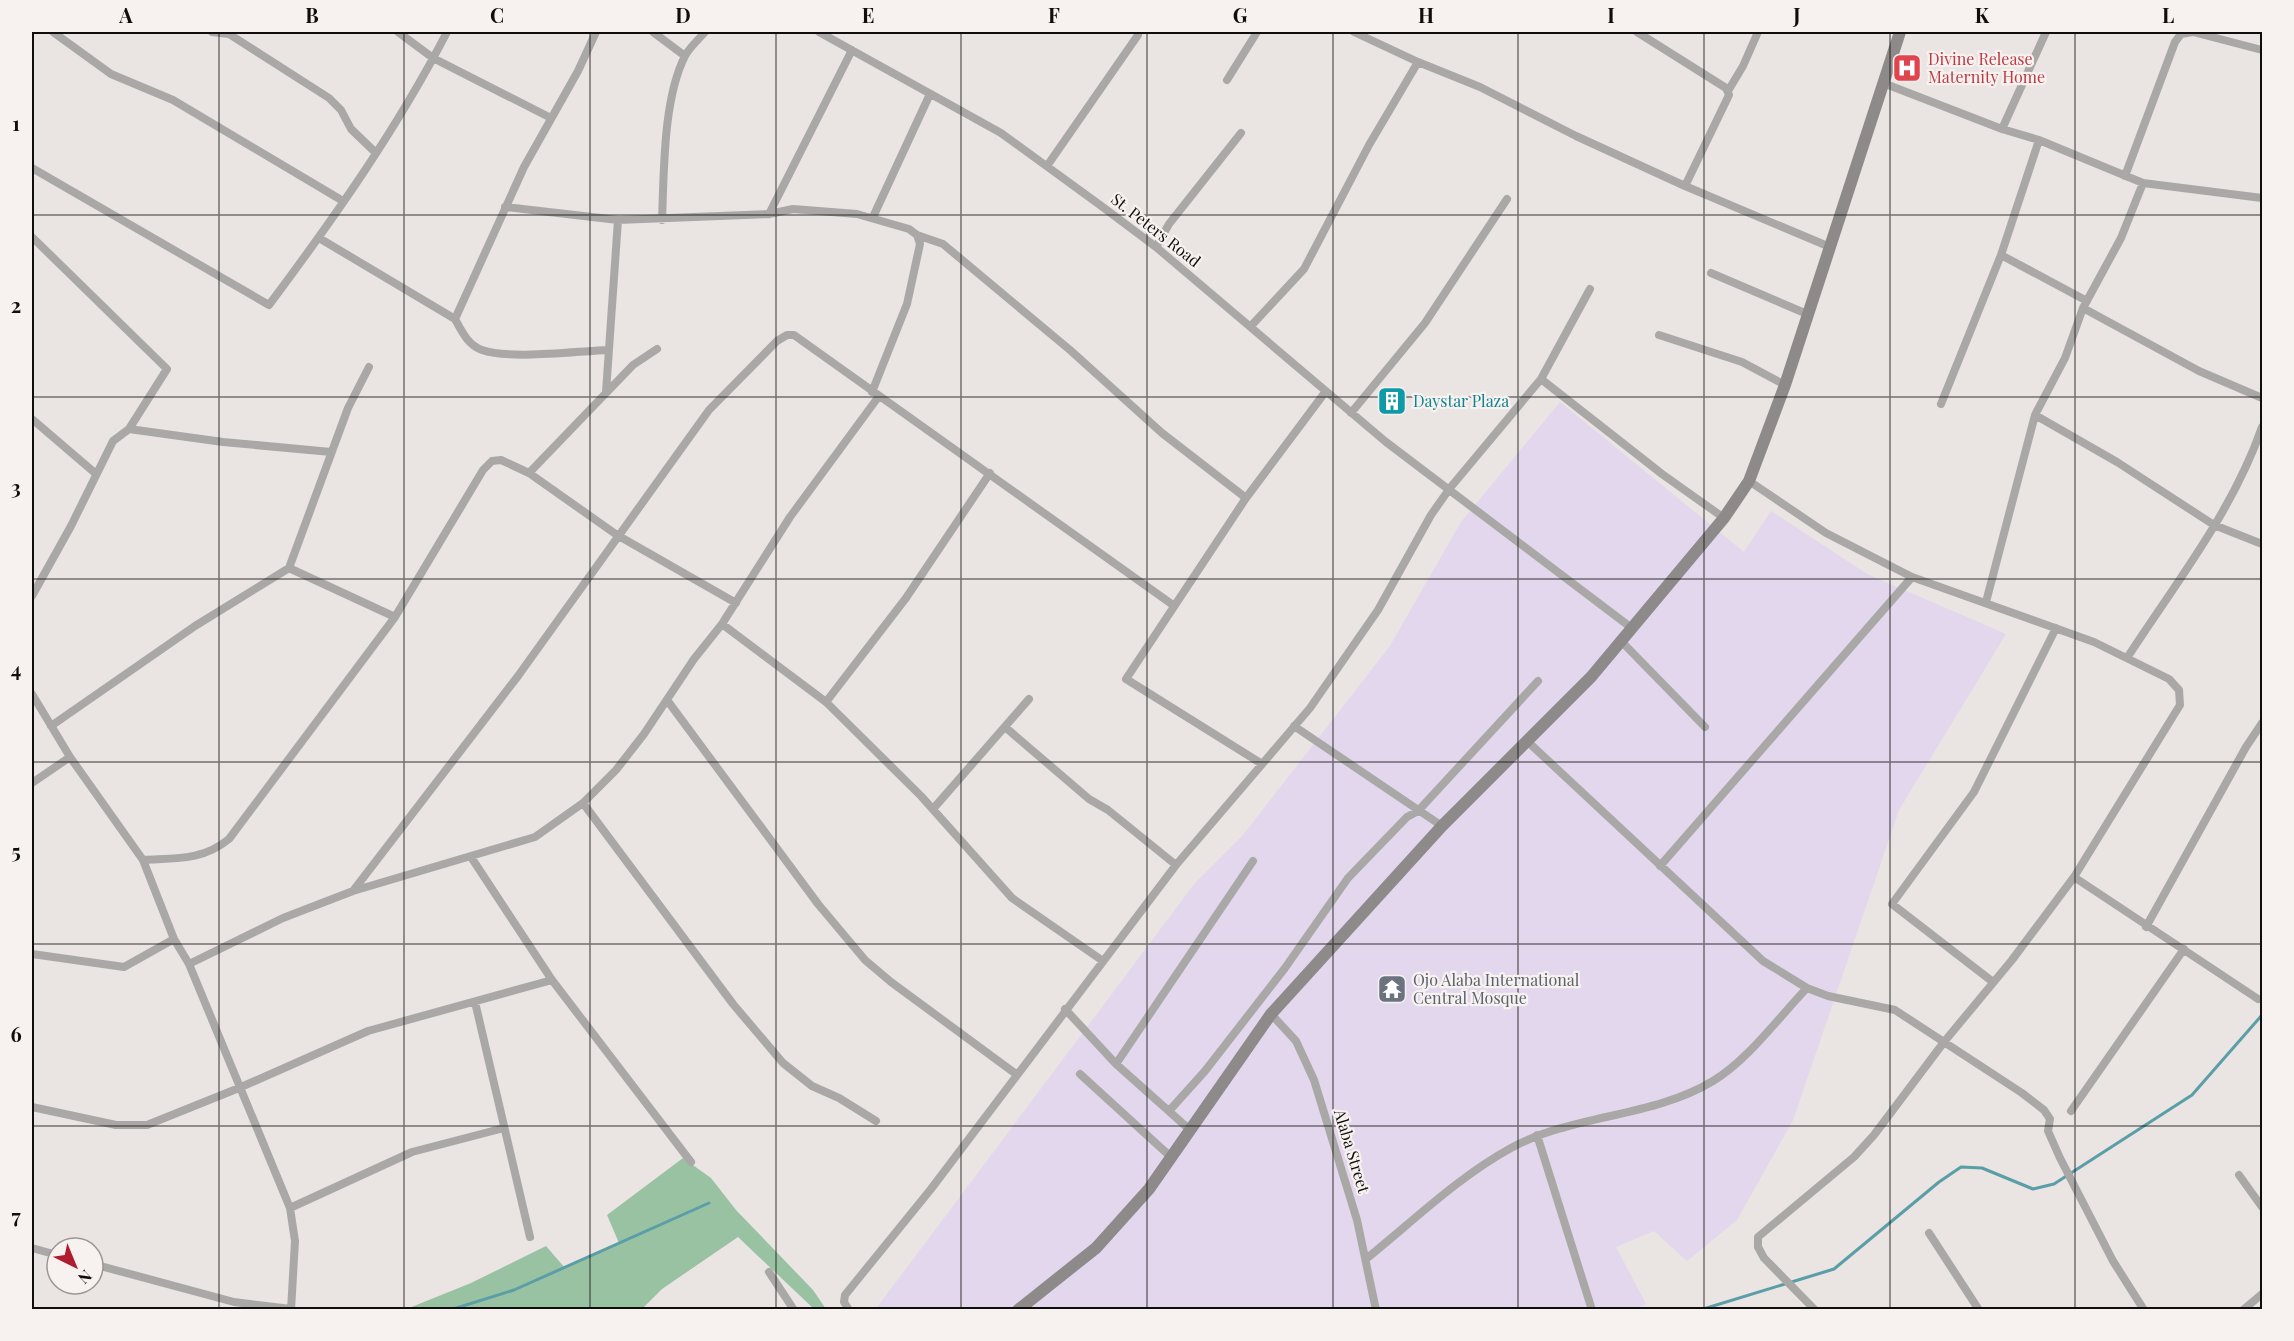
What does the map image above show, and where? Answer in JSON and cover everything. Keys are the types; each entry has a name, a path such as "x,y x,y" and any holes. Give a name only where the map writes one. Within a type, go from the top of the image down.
{"main road":[{"path":"1018,1310 1096,1248 1149,1189 1271,1014 1442,826 1592,676 1724,518 1749,480 1785,385 1900,32"}],"street":[{"path":"53,32 111,74 173,100 343,201"},
{"path":"212,32 229,34 329,98 341,110 351,129 376,153"},
{"path":"398,32 433,58 551,118"},
{"path":"32,168 268,305 319,238 376,153 447,32"},
{"path":"455,319 505,207 596,32"},
{"path":"653,32 685,56"},
{"path":"662,220 667,132 675,88 685,56 705,32"},
{"name":"St. Peters Road","path":"819,32 1001,133 1047,166 1156,247 1351,413 1436,481 1450,488 1633,629"},
{"path":"1227,80 1257,32"},
{"path":"1354,32 1418,62 1480,87 1576,136 1685,186 1830,247"},
{"path":"1685,186 1758,32"},
{"path":"2002,129 2046,32"},
{"path":"2125,176 2175,42 2181,34 2193,32 2262,50"},
{"path":"1643,33 1714,80 1728,92"},
{"path":"1047,166 1138,35"},
{"path":"769,214 852,50"},
{"path":"1251,326 1305,269 1369,145 1418,62"},
{"path":"1883,82 2002,129 2039,140 2143,183 2262,198"},
{"path":"873,217 930,94"},
{"path":"1156,247 1169,224 1241,133"},
{"path":"1941,404 2001,255 2039,140"},
{"path":"1986,602 2035,415 2065,358 2085,304 2121,238 2143,183"},
{"path":"1351,413 1425,323 1507,199"},
{"path":"505,207 618,220 769,214 793,209 873,217 909,229 917,235 943,244 1070,350 1162,433 1246,498"},
{"path":"606,392 618,220"},
{"path":"189,964 283,918 353,891 535,837 583,803 616,770 694,659 722,624 790,517 876,394 907,304 920,244 917,235"},
{"path":"32,237 166,369 129,429 113,441 71,526 32,596"},
{"path":"319,238 455,319 466,339 482,350 508,353 609,350"},
{"path":"2001,255 2199,371 2262,398"},
{"path":"1711,273 1807,314"},
{"path":"849,1310 844,1302 845,1295 931,1189 1176,865 1310,708 1378,610 1431,515 1450,488 1541,379 1590,289"},
{"path":"353,891 518,676 617,535 709,410 777,341 787,335 794,335 1173,605"},
{"path":"1659,335 1742,362 1785,385"},
{"path":"529,473 633,365 657,349"},
{"path":"51,726 195,626 289,568 348,408 369,367"},
{"path":"1541,379 1662,474 1724,518"},
{"path":"1262,764 1126,679 1246,498 1326,391"},
{"path":"2035,415 2117,462 2214,525 2262,544"},
{"path":"32,419 95,474"},
{"path":"2127,658 2236,488 2262,427"},
{"path":"129,429 223,442 331,452"},
{"path":"143,860 198,856 213,852 228,839 395,617 483,470 492,461 501,460 529,473 617,535 736,603"},
{"path":"826,702 906,598 990,473"},
{"path":"1749,480 1826,533 1912,577 2056,628 2127,658 2169,679 2179,690 2180,705 2074,877 1944,1042 1888,1118 1854,1157 1758,1237 1758,1247 1764,1258 1815,1310"},
{"path":"289,568 395,617"},
{"path":"1660,866 1912,577"},
{"path":"722,624 826,702 933,809 1012,898 1102,961"},
{"path":"1993,982 1892,904 1974,792 2056,628"},
{"path":"1621,642 1705,727"},
{"path":"1169,1111 1205,1071 1285,968 1348,878 1407,817 1418,811 1538,681"},
{"path":"32,694 70,757 143,860 174,939 189,964 290,1208 295,1241 291,1309 234,1302 105,1267"},
{"path":"933,809 1029,699"},
{"path":"666,700 818,903 865,960 891,982 1016,1074"},
{"path":"2146,927 2246,747 2262,723"},
{"path":"1294,726 1442,826"},
{"path":"1005,727 1089,799 1108,810 1176,865"},
{"path":"1527,741 1763,961 1807,988 1828,996 1895,1010 2044,1110 2050,1119 2048,1131 2060,1158 2112,1261 2144,1310"},
{"path":"32,783 70,757"},
{"path":"583,803 733,1004 783,1063 812,1086 839,1098 876,1121"},
{"path":"471,857 552,980 691,1162"},
{"path":"1116,1064 1253,861"},
{"path":"2074,877 2146,927 2184,949 2258,999"},
{"path":"32,954 124,967 174,939"},
{"path":"2071,1111 2184,949"},
{"path":"32,1107 67,1117 133,1126 147,1125 239,1088 368,1031 429,1012 475,1002 552,980"},
{"path":"1366,1259 1468,1178 1509,1149 1537,1136 1655,1105 1715,1080 1759,1040 1807,988"},
{"path":"475,1002 530,1237"},
{"path":"1065,1010 1116,1064 1190,1130"},
{"name":"Alaba Street","path":"1271,1014 1287,1029 1305,1054 1348,1188 1376,1310"},
{"path":"1080,1074 1172,1158"},
{"path":"290,1208 412,1152 504,1128"},
{"path":"1537,1136 1592,1310"},
{"path":"2239,1175 2262,1207"},
{"path":"1929,1233 1979,1310"},
{"path":"769,1272 794,1310"},
{"path":"2243,1310 2262,1294"}],"shaded area":[{"path":"1560,402 1744,552 1771,511 1867,574 2006,634 1899,810 1793,1120 1737,1220 1687,1261 1654,1231 1616,1247 1646,1304 1632,1310 875,1310 1195,883 1243,835 1390,646 1461,522"}],"green space":[{"path":"683,1158 711,1178 736,1210 813,1290 826,1309 814,1309 738,1237 662,1289 642,1309 404,1310 471,1283 546,1246 565,1268 619,1243 607,1215"}],"waterway":[{"path":"1700,1310 1834,1269 1939,1182 1961,1167 1982,1168 2033,1189 2054,1184 2192,1095 2262,1015"},
{"path":"450,1310 514,1290 709,1203"}],"place":[{"name":"Divine Release Maternity Home","path":"1907,68"},
{"name":"Daystar Plaza","path":"1392,401"},
{"name":"Ojo Alaba International Central Mosque","path":"1392,989"}]}
